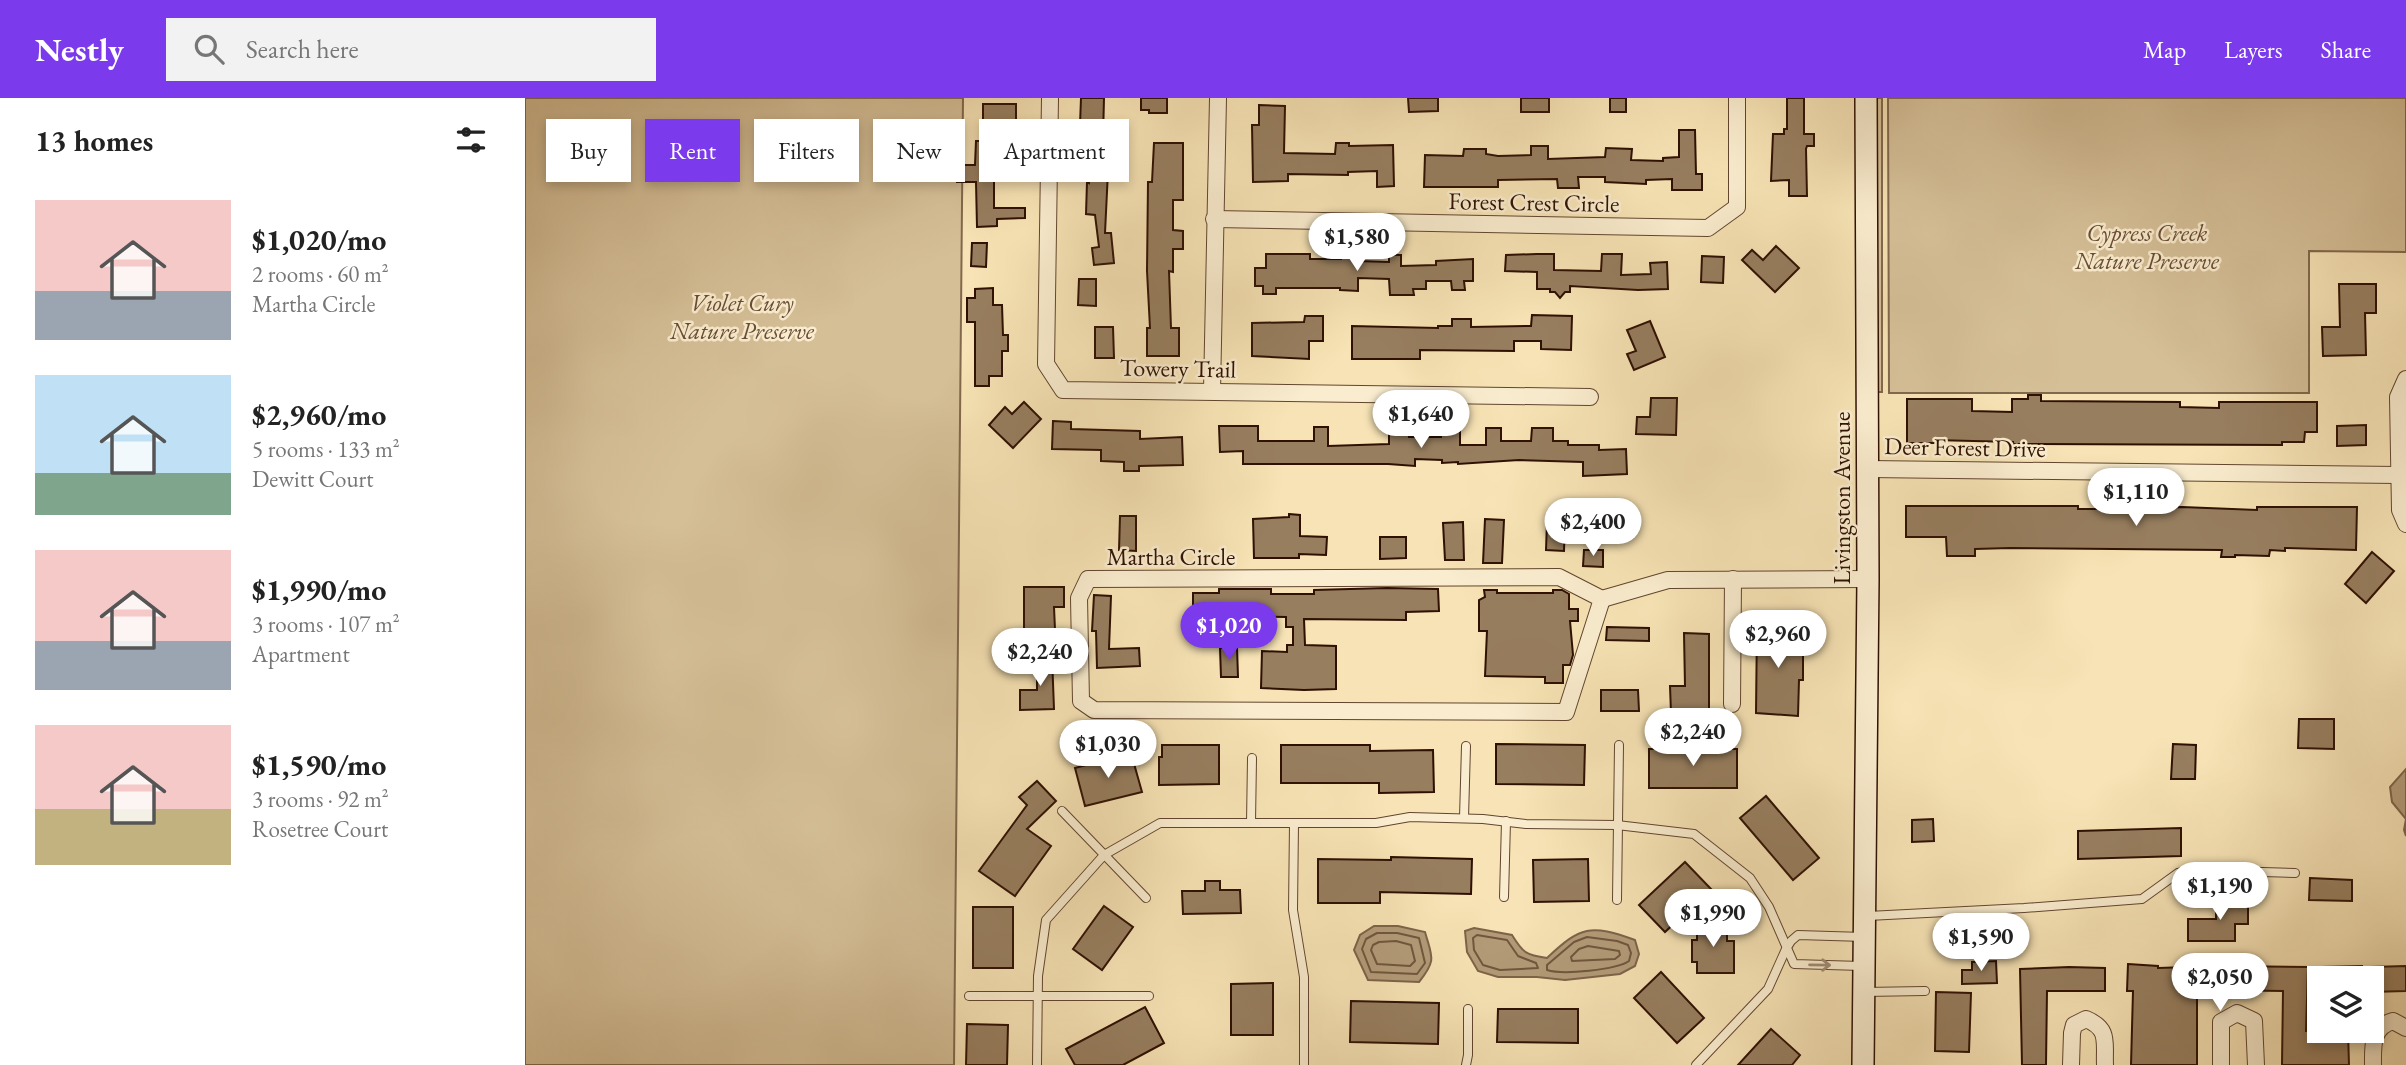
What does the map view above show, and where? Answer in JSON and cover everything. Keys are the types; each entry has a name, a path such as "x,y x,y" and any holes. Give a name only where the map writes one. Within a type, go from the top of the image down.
{"street":[{"name":"Towery Trail","path":"1050,98 1046,364 1063,390 1590,397"},
{"path":"1212,391 1218,98"},
{"name":"Forest Crest Circle","path":"1214,219 1708,228 1737,207 1737,98"},
{"name":"Livingston Avenue","path":"1863,1065 1868,579 1866,98"},
{"path":"2406,379 2398,397 2400,510 2406,524"},
{"name":"Deer Forest Drive","path":"1868,469 2398,475"},
{"name":"Martha Circle","path":"1559,577 1602,598 1566,712 1094,710 1081,701 1079,598 1088,579 1559,577"},
{"path":"1733,579 1733,704"},
{"path":"1602,598 1668,580 1868,579"},
{"path":"2221,1065 2221,1022 2237,1013 2254,1021 2256,1065"},
{"path":"2071,1065 2074,1025 2086,1019 2100,1025 2103,1031 2105,1065"},
{"path":"2373,1065 2373,1039 2378,1030 2393,1021 2406,1028"}],"lane":[{"path":"1617,900 1619,745"},
{"path":"1464,818 1466,746"},
{"path":"1251,823 1252,758"},
{"path":"1062,811 1146,898"},
{"path":"1037,1065 1038,976 1046,920 1104,855 1160,823 1375,823 1410,817 1464,818 1617,825 1694,834 1751,878 1769,907 1794,964 1864,966"},
{"path":"1504,897 1506,821"},
{"path":"1294,823 1293,910 1304,977 1304,1065"},
{"path":"1696,1065 1769,989 1786,949 1798,935 2024,908 2142,899 2178,873 2194,870 2295,873"},
{"path":"1864,992 1926,991"},
{"path":"969,996 1149,996"},
{"path":"1466,1065 1468,1009"}],"green space":[{"name":"Violet Cury Nature Preserve","path":"525,98 963,98 963,119 873,119 873,182 962,182 954,1065 525,1065"},
{"path":"1874,98 1882,98 1882,392 1875,392"},
{"name":"Cypress Creek Nature Preserve","path":"1888,98 2406,98 2406,252 2309,251 2309,393 1889,393"}],"water":[{"path":"2406,769 2406,819 2392,802 2390,787"},
{"path":"1374,926 1398,926 1425,932 1431,963 1419,982 1368,980 1354,950 1360,935"},
{"path":"1474,928 1512,935 1526,952 1540,957 1547,958 1578,934 1596,930 1635,940 1639,954 1635,966 1620,974 1565,980 1498,977 1478,971 1467,952 1465,931"}],"building":[{"path":"1081,98 1104,98 1103,119 1080,119"},
{"path":"1141,98 1167,98 1167,113 1141,110"},
{"path":"1408,98 1438,98 1438,111 1409,112"},
{"path":"1521,98 1549,98 1549,112 1521,112"},
{"path":"1610,98 1626,98 1626,112 1610,112"},
{"path":"1787,98 1804,98 1804,134 1814,134 1814,146 1807,146 1806,149 1807,196 1789,196 1789,180 1771,181 1773,134 1784,134 1784,129 1787,129"},
{"path":"983,104 1016,104 1016,119 983,119"},
{"path":"1259,105 1285,106 1284,153 1335,154 1336,143 1349,143 1349,146 1393,145 1394,186 1377,187 1377,171 1348,172 1348,175 1288,174 1288,181 1253,182 1252,125 1259,125"},
{"path":"1679,130 1695,130 1696,174 1702,174 1702,190 1672,190 1672,179 1646,180 1646,184 1605,182 1605,177 1578,177 1579,188 1558,188 1557,179 1498,180 1498,187 1424,187 1425,155 1463,156 1464,149 1486,149 1486,154 1498,156 1531,155 1531,146 1548,146 1548,159 1605,157 1606,148 1632,149 1631,160 1663,161 1663,158 1679,157"},
{"path":"976,141 979,141 979,182 994,182 994,208 1025,208 1025,218 997,219 997,226 977,227 976,182 965,182 965,165 975,165"},
{"path":"1154,143 1183,143 1183,200 1173,200 1173,230 1183,231 1183,249 1173,249 1173,272 1169,271 1171,328 1179,328 1179,356 1147,356 1147,328 1150,328 1147,271 1148,182 1152,182"},
{"path":"1087,182 1107,182 1105,233 1111,233 1114,263 1094,265 1092,248 1099,247 1095,215 1086,214"},
{"path":"972,243 987,243 986,267 971,266"},
{"path":"1776,246 1799,268 1775,292 1742,260 1752,250 1763,260"},
{"path":"1341,252 1360,253 1359,261 1389,262 1389,255 1401,255 1401,266 1436,265 1436,261 1473,259 1473,281 1464,281 1465,290 1452,290 1451,281 1426,281 1426,289 1413,289 1414,295 1390,295 1389,279 1358,278 1358,291 1340,288 1276,288 1276,294 1263,294 1263,286 1255,286 1255,268 1266,268 1266,254 1310,254 1310,259 1341,259"},
{"path":"1554,254 1554,270 1601,271 1602,254 1622,254 1621,275 1651,274 1650,263 1667,262 1668,289 1570,286 1570,292 1565,292 1560,298 1555,292 1550,292 1550,289 1537,289 1537,272 1505,271 1506,255"},
{"path":"1702,256 1724,257 1723,283 1701,282"},
{"path":"1079,279 1096,279 1096,306 1078,305"},
{"path":"2339,284 2376,284 2376,313 2365,313 2366,355 2323,356 2322,327 2340,327"},
{"path":"993,288 993,305 1002,305 1003,335 1008,335 1008,351 1002,351 1002,376 989,376 989,386 975,386 975,322 967,322 967,298 975,298 975,289"},
{"path":"1532,315 1572,316 1571,350 1541,349 1541,341 1514,341 1514,351 1420,350 1420,359 1352,359 1352,326 1438,328 1452,326 1452,319 1471,319 1471,327 1531,326"},
{"path":"1305,316 1323,316 1323,341 1309,341 1309,359 1252,356 1252,323 1304,322"},
{"path":"1650,321 1665,357 1634,370 1627,354 1636,351 1627,330"},
{"path":"1095,327 1113,327 1114,358 1095,358"},
{"path":"2028,395 2041,395 2041,401 2180,402 2180,407 2219,408 2219,402 2317,402 2317,432 2305,432 2304,442 2282,442 2282,445 2013,444 1934,440 1934,443 1907,443 1907,399 1972,399 1972,411 2012,412 2012,399 2028,399"},
{"path":"1651,398 1677,398 1676,435 1636,434 1637,417 1650,417"},
{"path":"1024,402 1041,419 1013,448 989,425 1005,407 1012,414"},
{"path":"1053,421 1071,422 1071,429 1140,431 1140,439 1182,437 1183,465 1139,466 1139,471 1124,471 1124,462 1101,461 1101,450 1052,449"},
{"path":"2366,425 2366,445 2337,446 2337,426"},
{"path":"1219,426 1258,426 1258,441 1314,441 1314,427 1328,427 1328,446 1389,444 1389,430 1409,430 1409,437 1441,437 1441,429 1460,429 1460,445 1486,445 1486,428 1501,428 1501,441 1531,441 1532,428 1553,428 1553,441 1568,441 1568,445 1599,445 1599,450 1626,449 1627,474 1583,476 1583,462 1519,460 1458,464 1442,463 1442,460 1415,459 1415,466 1243,464 1243,451 1220,452"},
{"path":"1906,506 2078,506 2078,509 2182,507 2257,510 2257,507 2357,507 2356,550 2285,548 2285,551 2270,550 2269,556 2221,557 2222,550 2010,548 1975,549 1975,556 1947,556 1946,537 1906,537"},
{"path":"1289,514 1300,515 1300,536 1327,537 1326,555 1299,554 1299,558 1254,558 1253,519 1289,517"},
{"path":"1120,516 1136,516 1136,551 1119,550"},
{"path":"1485,519 1504,520 1502,563 1483,563"},
{"path":"1463,522 1464,560 1445,560 1443,523"},
{"path":"1547,522 1565,523 1564,551 1546,550"},
{"path":"1380,537 1406,537 1406,558 1380,559"},
{"path":"1584,550 1603,550 1603,567 1583,566"},
{"path":"2372,552 2394,571 2366,603 2345,584"},
{"path":"1024,587 1064,587 1064,607 1054,607 1055,630 1024,631"},
{"path":"1219,589 1271,589 1271,594 1314,594 1314,590 1438,589 1439,611 1406,612 1406,620 1304,619 1305,645 1336,646 1336,689 1261,688 1262,651 1287,652 1287,645 1293,645 1293,627 1286,627 1286,617 1243,616 1243,626 1219,626 1219,621 1193,621 1193,593 1219,593"},
{"path":"1484,590 1497,590 1497,593 1553,593 1553,590 1562,590 1569,594 1569,609 1578,609 1578,621 1570,621 1573,655 1570,665 1563,665 1563,683 1545,683 1545,677 1485,676 1487,631 1479,631 1479,600 1485,597"},
{"path":"1094,595 1111,596 1109,649 1139,648 1140,666 1097,668 1096,631 1092,631"},
{"path":"1772,617 1788,617 1787,646 1803,646 1803,680 1799,680 1798,716 1756,713 1757,623 1771,623"},
{"path":"1607,627 1649,628 1649,641 1606,640"},
{"path":"1684,633 1709,634 1709,712 1671,713 1670,686 1685,686"},
{"path":"1237,647 1238,677 1221,677 1220,648"},
{"path":"1037,656 1052,656 1054,709 1020,710 1020,690 1037,690"},
{"path":"1601,690 1638,690 1639,711 1601,711"},
{"path":"2299,719 2334,719 2334,749 2298,748"},
{"path":"1496,744 1585,745 1584,785 1496,784"},
{"path":"2173,744 2196,745 2195,779 2171,779"},
{"path":"1162,745 1219,745 1219,784 1159,785"},
{"path":"1281,745 1370,745 1370,751 1433,750 1434,792 1379,793 1379,783 1281,783"},
{"path":"1649,749 1737,749 1737,788 1649,788"},
{"path":"1131,753 1142,792 1085,806 1075,768"},
{"path":"1037,781 1056,801 1027,829 1051,846 1015,896 979,871 1027,805 1019,797"},
{"path":"1766,796 1819,858 1793,880 1740,818"},
{"path":"1933,819 1934,841 1912,842 1912,820"},
{"path":"2181,828 2181,856 2078,859 2078,831"},
{"path":"1391,857 1472,859 1471,894 1380,892 1380,903 1318,903 1318,859 1391,860"},
{"path":"1588,859 1589,901 1534,902 1533,860"},
{"path":"1685,862 1711,889 1665,932 1639,905"},
{"path":"2310,878 2352,880 2352,901 2309,900"},
{"path":"1205,881 1220,881 1220,890 1240,890 1241,913 1183,914 1182,891 1205,891"},
{"path":"2216,899 2248,899 2248,924 2235,924 2235,941 2188,941 2188,919 2216,919"},
{"path":"1104,906 1133,927 1102,970 1073,949"},
{"path":"973,907 1013,907 1013,968 973,968"},
{"path":"1697,923 1727,923 1727,941 1734,941 1734,973 1697,973 1697,962 1692,962 1692,940 1697,940"},
{"path":"1996,961 1997,983 1962,984 1962,970 1972,970 1972,962"},
{"path":"2128,964 2158,968 2307,967 2307,1043 2348,1043 2349,1065 2282,1065 2283,991 2211,990 2197,991 2197,1065 2131,1065 2133,991 2127,991"},
{"path":"2406,966 2406,991 2384,992 2384,967"},
{"path":"2105,968 2105,991 2047,991 2046,1065 2022,1065 2020,969"},
{"path":"1661,972 1704,1018 1677,1043 1634,998"},
{"path":"1273,983 1273,1035 1231,1035 1231,984"},
{"path":"1936,992 1971,993 1969,1052 1935,1051"},
{"path":"1351,1001 1439,1003 1438,1044 1350,1042"},
{"path":"1145,1007 1164,1043 1123,1065 1075,1065 1066,1049"},
{"path":"1498,1009 1578,1009 1578,1043 1497,1042"},
{"path":"967,1024 1008,1025 1007,1065 966,1065"},
{"path":"1771,1029 1800,1055 1792,1065 1738,1065"}]}
